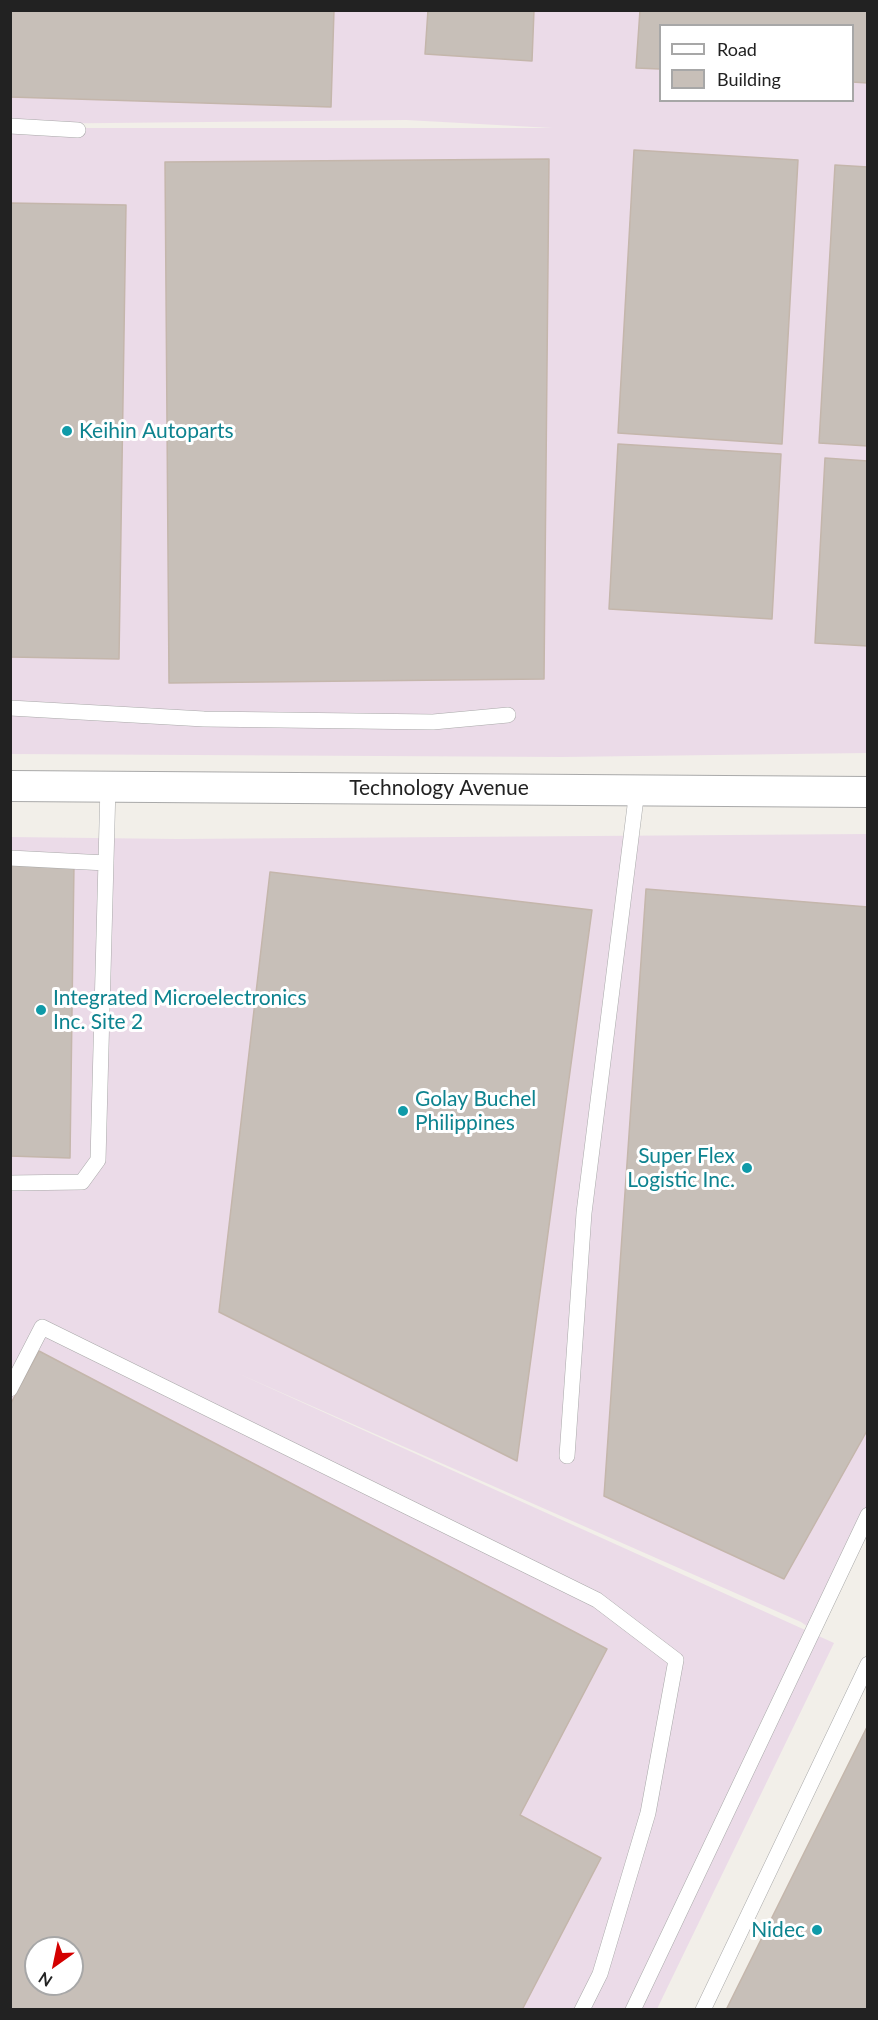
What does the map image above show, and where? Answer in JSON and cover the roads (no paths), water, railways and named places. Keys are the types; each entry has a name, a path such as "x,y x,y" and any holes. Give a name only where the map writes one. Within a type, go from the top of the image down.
{"street":[{"name":"Technology Avenue","path":"10,786 867,792"}],"lane":[{"path":"10,126 78,130"},
{"path":"10,708 204,719 433,722 508,715"},
{"path":"10,1183 82,1182 98,1161 108,786"},
{"path":"567,1455 584,1213 637,790"},
{"path":"10,858 106,863"},
{"path":"10,1389 42,1327 597,1600 676,1660 648,1813 600,1974 582,2010"},
{"path":"633,2010 867,1515"},
{"path":"703,2010 867,1664"}],"place":[{"name":"Keihin Autoparts","path":"67,431"},
{"name":"Integrated Microelectronics Inc. Site 2","path":"41,1010"},
{"name":"Golay Buchel Philippines","path":"403,1111"},
{"name":"Super Flex Logistic Inc.","path":"747,1168"},
{"name":"Nidec","path":"817,1930"}]}
